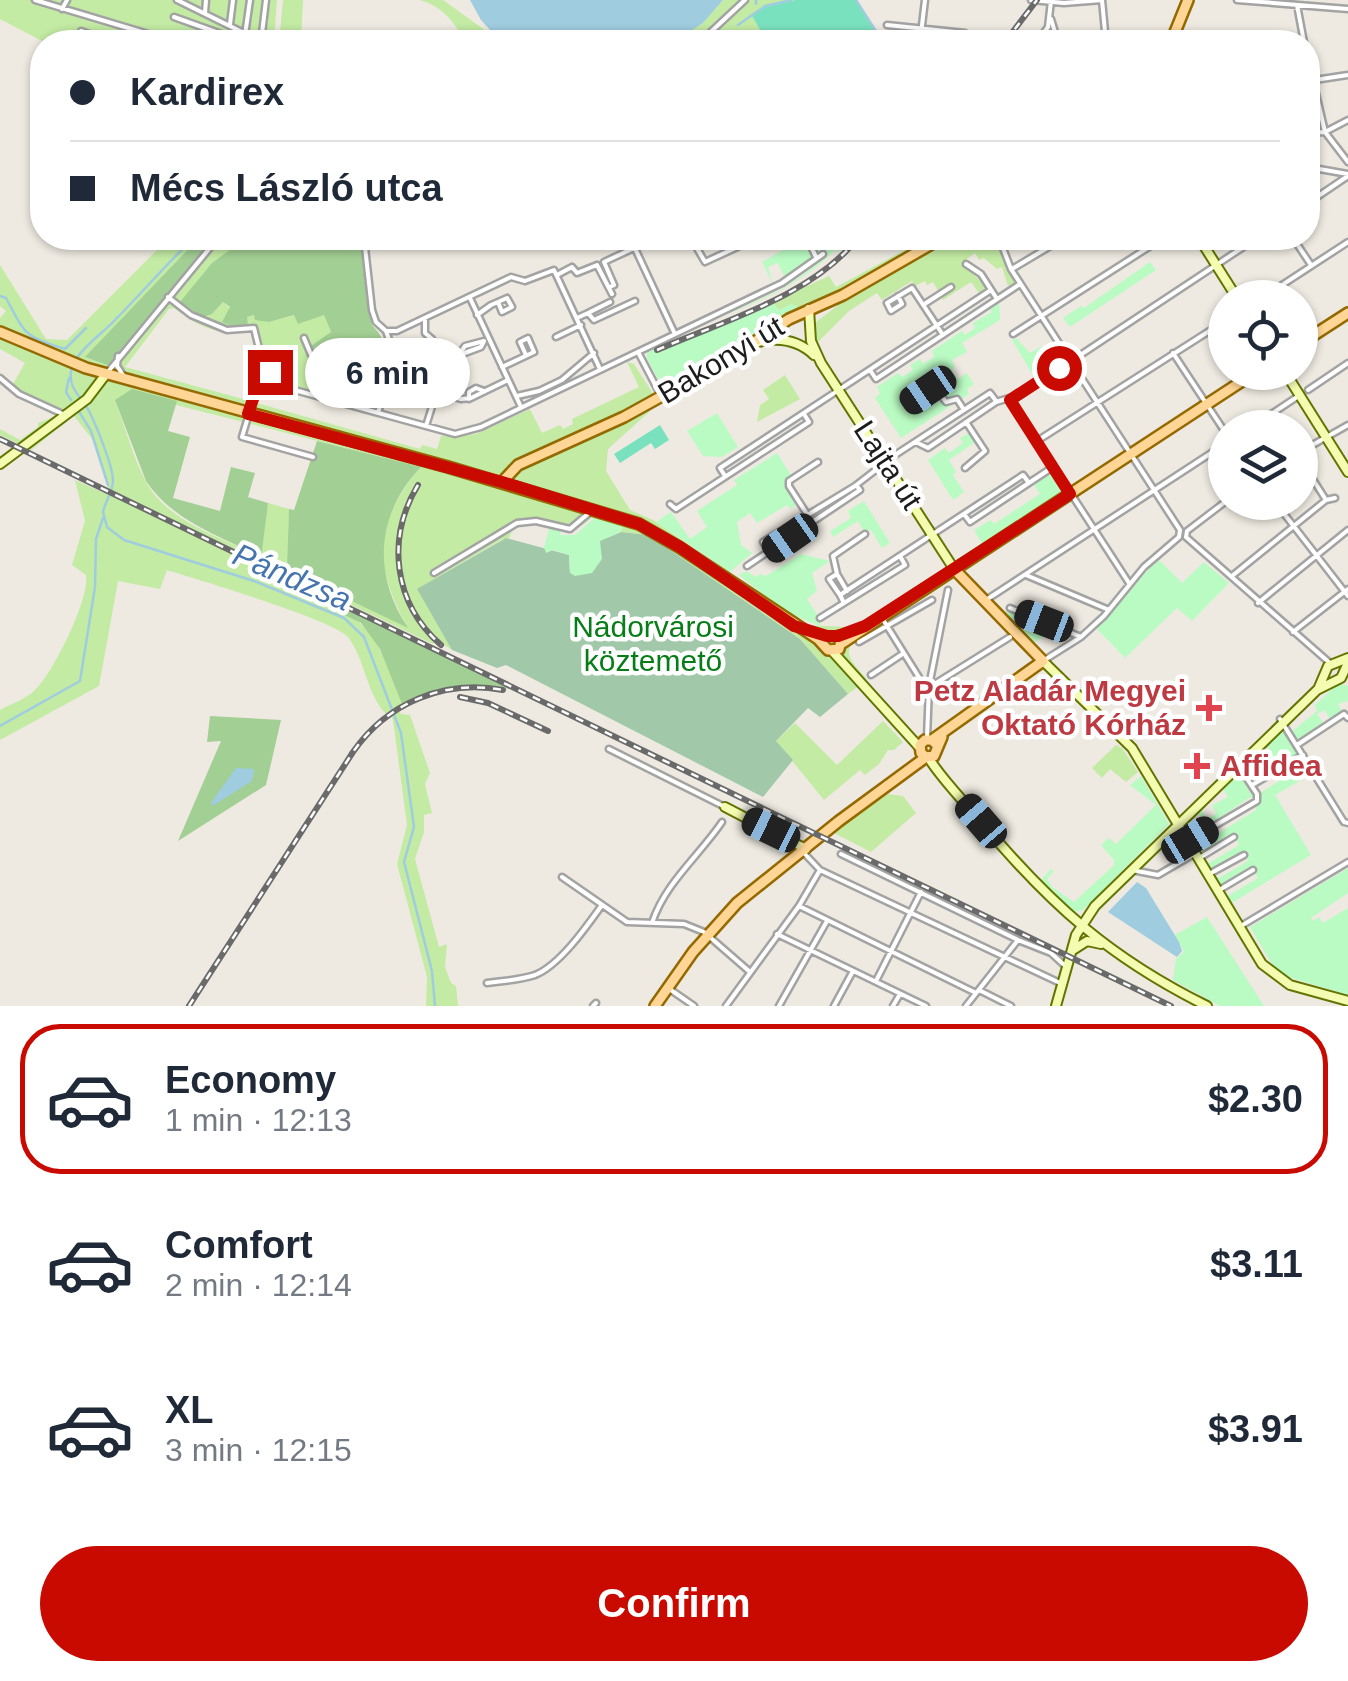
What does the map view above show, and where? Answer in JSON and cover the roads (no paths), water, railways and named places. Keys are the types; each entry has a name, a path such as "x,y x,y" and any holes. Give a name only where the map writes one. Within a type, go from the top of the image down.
{"main road":[{"path":"1176,30 1188,0"},
{"name":"Bakonyi út","path":"502,482 518,466 606,427 921,250"},
{"path":"1318,333 1347,316"},
{"path":"0,332 85,368 502,482 657,533 804,630 834,643 881,617 1229,390"},
{"path":"655,1006 708,934 738,904 908,770 925,748 945,732 1043,661 954,568"}],"street":[{"path":"35,0 132,30"},
{"path":"62,10 67,0"},
{"path":"179,0 239,30"},
{"path":"205,13 206,0"},
{"path":"230,24 233,0"},
{"path":"245,30 250,0"},
{"path":"262,30 266,0"},
{"path":"713,30 745,0"},
{"path":"922,29 925,0"},
{"path":"1034,0 1102,0 1105,30"},
{"path":"1236,0 1348,8"},
{"path":"1047,30 1051,1"},
{"path":"1297,5 1302,30"},
{"path":"1050,15 1054,30"},
{"path":"174,17 210,30"},
{"path":"887,25 933,30"},
{"path":"1320,79 1348,75"},
{"path":"1320,115 1325,132 1348,162"},
{"path":"1320,132 1348,120"},
{"path":"1320,169 1348,175"},
{"path":"1320,195 1348,175"},
{"path":"1290,280 1348,242"},
{"path":"0,464 90,397 118,356 208,250"},
{"path":"365,250 372,310 376,322 392,333 425,322 511,277 525,280 554,270 600,370"},
{"path":"610,287 614,285 604,262 624,250"},
{"path":"635,250 675,334"},
{"path":"698,250 704,262 730,250"},
{"path":"813,250 816,257"},
{"path":"1004,250 1020,284 1183,534 1319,656 1329,667 1330,679 1343,679"},
{"path":"1011,269 1043,250"},
{"path":"1013,334 1144,250"},
{"path":"1207,250 1226,280"},
{"path":"1010,400 1238,250"},
{"path":"1301,250 1311,266"},
{"path":"269,375 291,389 463,433 788,279 823,254"},
{"path":"631,264 640,260"},
{"path":"966,264 981,274 996,299"},
{"path":"557,275 572,267 576,273 597,265 612,294"},
{"path":"870,370 876,379 1020,284"},
{"path":"923,305 951,287"},
{"path":"898,296 912,288 943,335"},
{"path":"725,476 720,468 991,290"},
{"path":"168,297 191,315 227,330 254,328 269,375"},
{"path":"469,297 486,340 521,407"},
{"path":"477,314 498,302"},
{"path":"577,318 610,302"},
{"path":"588,313 594,320 634,302"},
{"name":"Lajta út","path":"810,309 811,340 821,363 954,568"},
{"path":"425,322 434,332 432,339 444,368 426,426"},
{"path":"556,336 581,325"},
{"path":"378,412 394,354 386,331"},
{"path":"1037,441 1208,331"},
{"path":"304,338 312,357 470,399 508,380"},
{"name":"Lajta út","path":"754,343 779,339 794,342 821,363"},
{"path":"443,360 481,348 486,340"},
{"path":"638,352 662,396"},
{"path":"516,396 562,380 594,353"},
{"path":"1173,353 1212,410"},
{"path":"502,367 526,355"},
{"path":"118,356 118,369 125,379"},
{"path":"1278,410 1348,363"},
{"path":"263,364 257,370 260,378 242,437 313,456"},
{"path":"328,398 338,365"},
{"path":"85,368 95,381 90,397"},
{"path":"260,378 269,375"},
{"path":"0,378 34,402 65,415"},
{"path":"562,380 566,386"},
{"path":"910,402 934,388 946,402 957,399 964,410"},
{"path":"1301,390 1348,472"},
{"path":"770,552 763,542 990,392 996,402"},
{"path":"916,442 928,448 1006,397 1129,583"},
{"path":"670,504 676,508 809,422 804,414"},
{"path":"965,468 985,451 966,422"},
{"path":"1318,443 1348,425"},
{"path":"759,444 764,451"},
{"path":"984,601 1208,455"},
{"path":"812,522 789,482 818,462"},
{"path":"964,514 970,522 1053,467"},
{"path":"840,596 1023,476 1029,484"},
{"path":"747,566 860,490 856,484"},
{"path":"1318,486 1326,500"},
{"path":"1230,578 1326,500 1335,498"},
{"path":"434,572 516,523 536,521 570,529 592,509"},
{"path":"1208,515 1129,583 1081,637 1043,661 1132,748 1238,928 1272,975 1290,985 1348,1001"},
{"path":"1289,520 1347,592 1292,632"},
{"path":"1260,601 1348,530"},
{"path":"847,590 837,574 833,556 866,534"},
{"path":"820,618 905,565 900,556"},
{"path":"837,574 829,579 844,603"},
{"path":"1024,574 1109,610"},
{"path":"925,748 930,686 948,590"},
{"path":"859,642 929,602 920,592"},
{"path":"1010,608 1081,637"},
{"path":"881,617 926,687 1010,636"},
{"path":"834,643 925,748 939,772 1067,915 1076,933"},
{"path":"871,675 904,653"},
{"path":"1318,690 1329,667 1348,661"},
{"path":"1343,679 1348,661"},
{"path":"1329,667 1340,666 1343,679"},
{"path":"1054,1006 1076,933 1095,906 1281,721 1318,690 1343,679"},
{"path":"1297,745 1344,714 1348,718"},
{"path":"1281,721 1344,822 1348,822"},
{"path":"609,749 804,850 820,870 1060,983"},
{"path":"1252,786 1303,755"},
{"path":"1187,842 1257,801 1238,765"},
{"path":"1165,803 1179,812 1196,806"},
{"path":"652,923 690,858 722,822"},
{"path":"1132,870 1158,875 1234,837"},
{"path":"841,854 1018,940 1067,958"},
{"path":"1207,875 1244,855"},
{"path":"1238,928 1348,862"},
{"path":"726,1006 799,906 820,870"},
{"path":"1216,892 1253,870"},
{"path":"562,878 627,922 684,924 708,934 750,972"},
{"path":"876,981 920,892"},
{"path":"487,982 535,975 546,969 581,934 602,905"},
{"path":"799,906 1012,1006"},
{"path":"1067,915 1076,933 1103,944 1138,970 1207,1006"},
{"path":"779,1006 827,921"},
{"path":"777,934 926,1006"},
{"path":"966,1006 1018,940"},
{"path":"1067,958 1084,942 1103,944"},
{"path":"834,1006 853,972"},
{"path":"668,988 694,1006"},
{"path":"893,1006 900,994"}],"water":[{"path":"470,0 723,0 692,30 490,30"},
{"path":"236,768 254,769 252,781 210,804"},
{"path":"1137,882 1146,888 1179,942 1182,951 1177,957 1108,912"}],"waterway":[{"path":"738,25 765,6 791,0"},
{"path":"856,0 875,30"},
{"name":"Pándzsa","path":"75,361 182,250"},
{"path":"0,296 6,298 27,332 41,341 65,349 86,328"},
{"name":"Pándzsa","path":"72,368 73,386 92,417 112,474 112,489 103,512 107,527 124,540 254,581 344,618 364,637 401,733 414,827 404,862 432,971 435,1006"},
{"name":"Pándzsa","path":"69,378 66,392 71,400"},
{"name":"Pándzsa","path":"78,410 91,431 108,485"},
{"path":"0,726 80,681 95,587 96,539 103,518"}],"railway":[{"path":"1014,30 1037,0"},
{"path":"657,350 792,291 847,250"},
{"path":"0,439 1171,1006"},
{"path":"418,485 401,526 400,569 413,610 441,645"},
{"path":"189,1006 367,735 382,720 419,698 459,688 503,690"},
{"path":"460,697 488,703 548,731"}],"place":[{"name":"Petz Aladár Megyei Oktató Kórház","path":"1209,708"},
{"name":"Affidea","path":"1197,766"}],"park label":[{"name":"Nádorvárosi köztemető","path":"653,644"}]}
